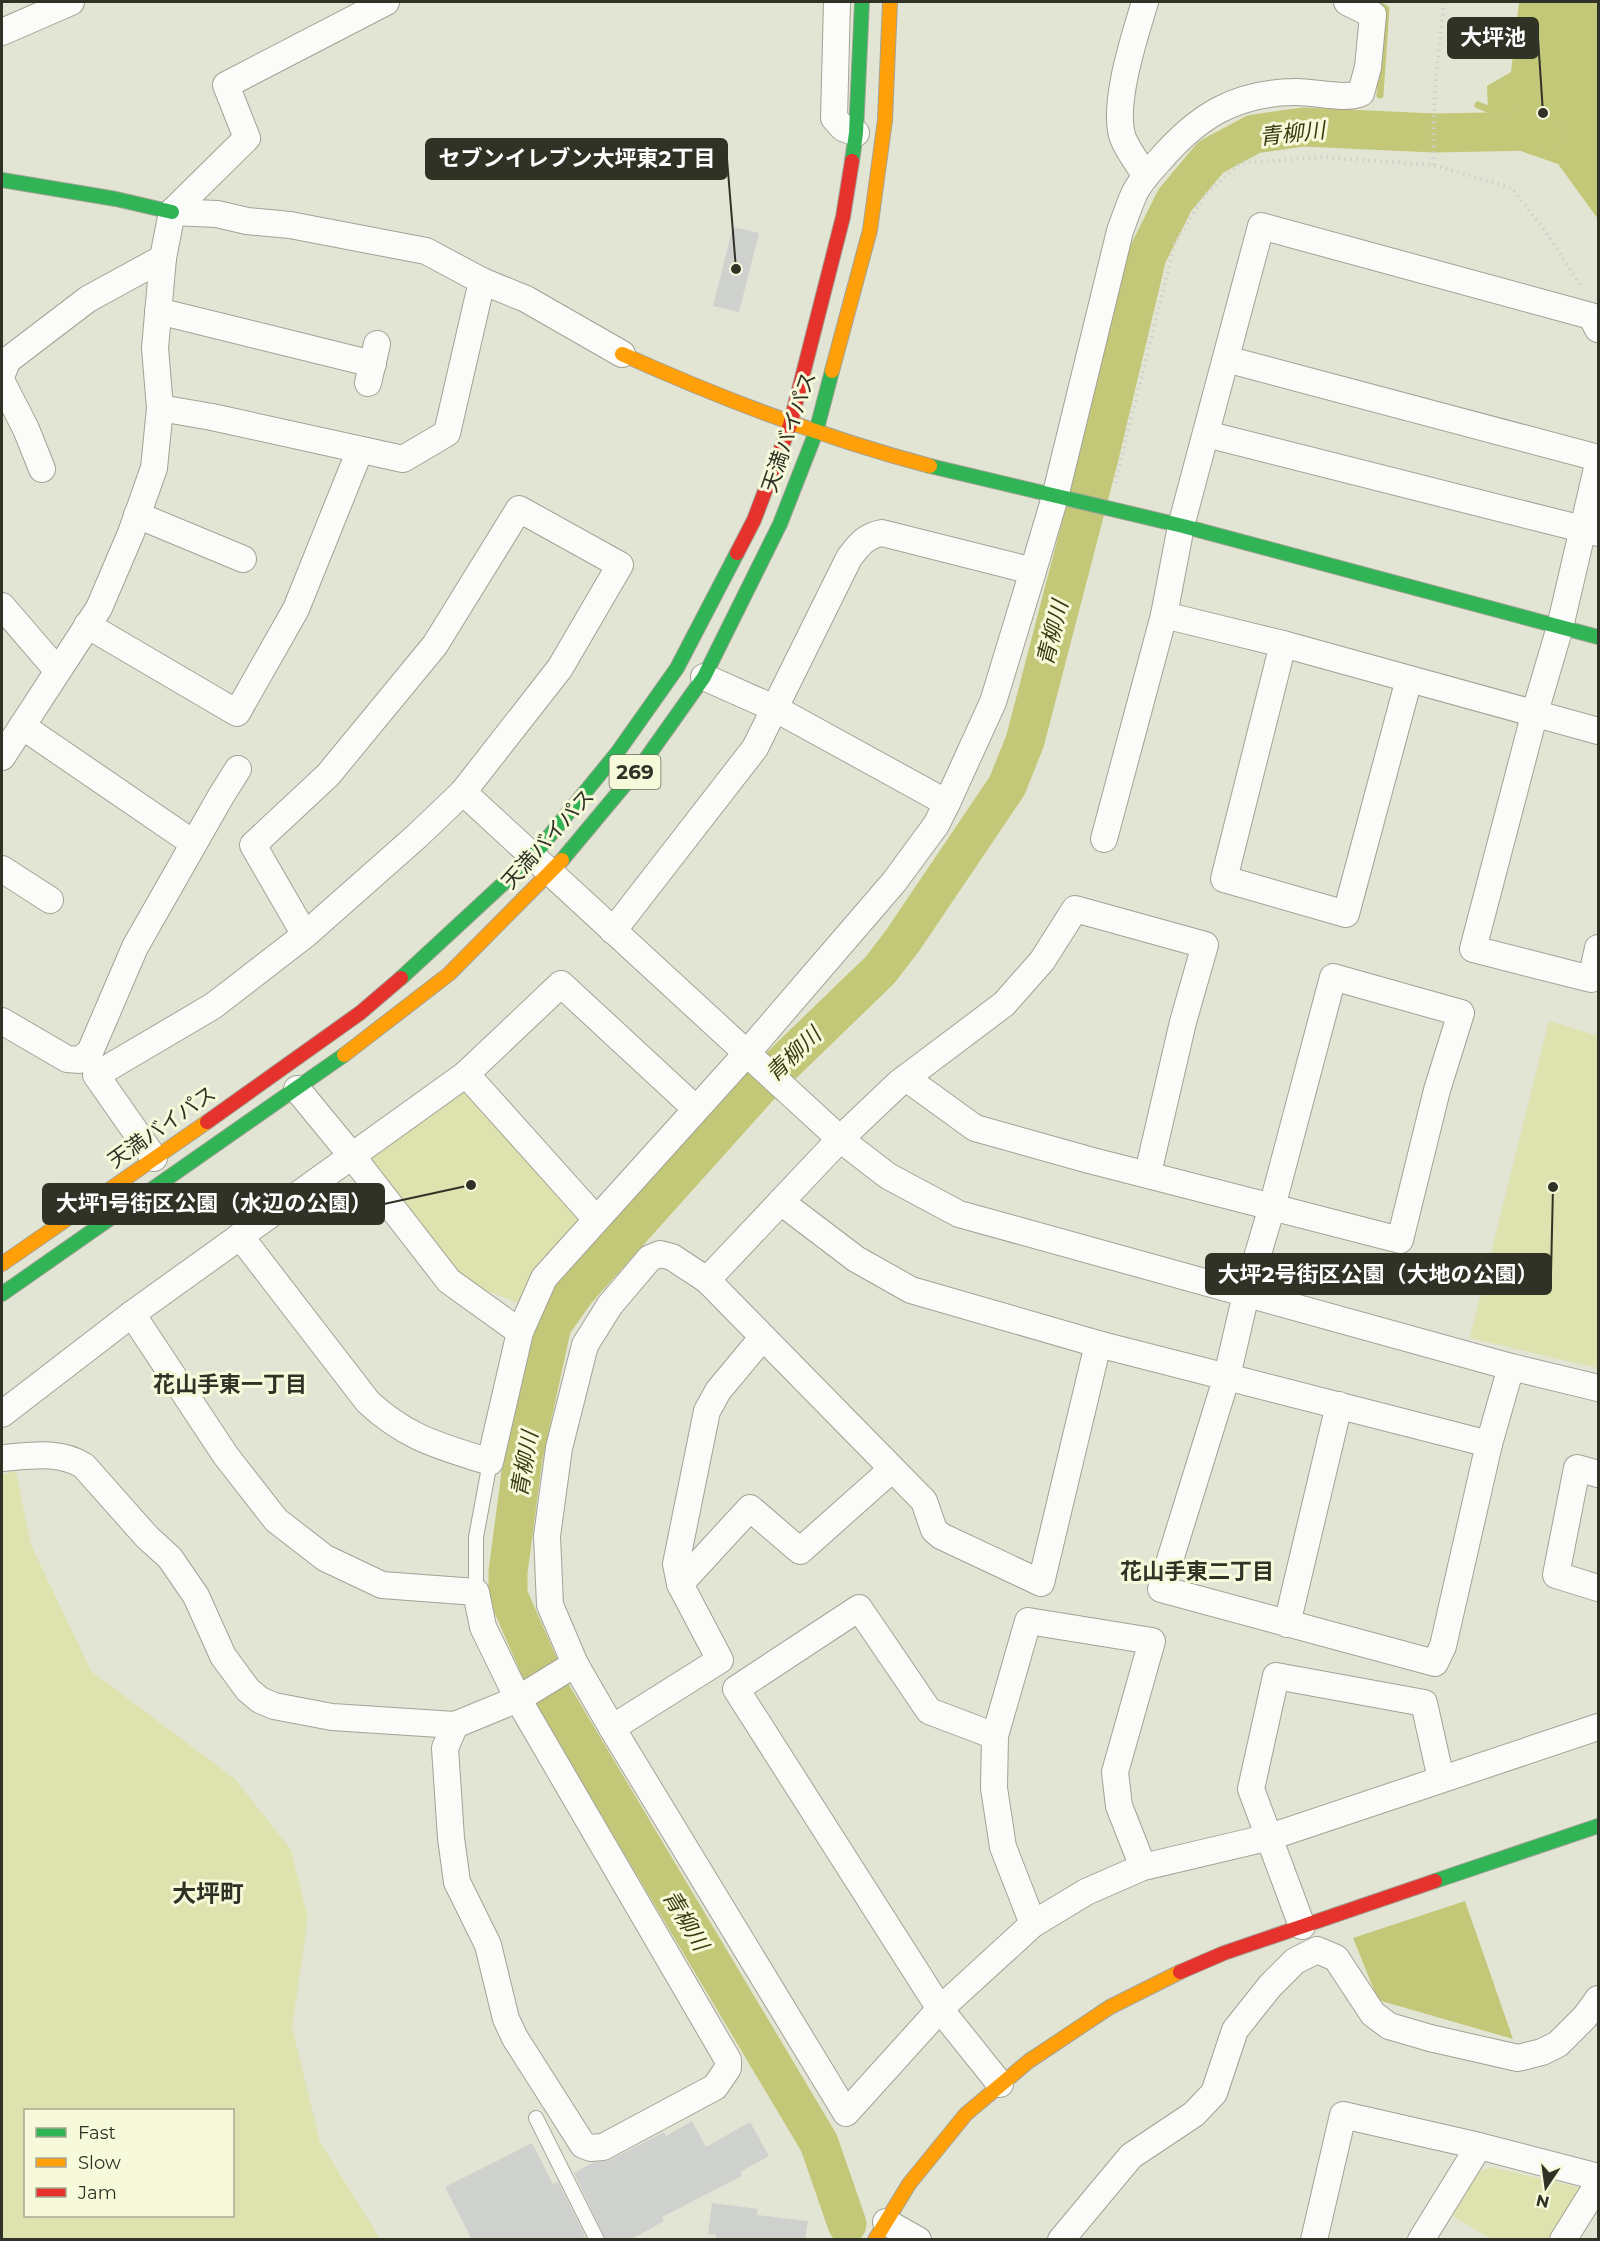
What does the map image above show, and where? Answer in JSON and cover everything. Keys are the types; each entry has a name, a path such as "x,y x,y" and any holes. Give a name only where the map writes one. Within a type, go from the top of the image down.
{"main road":[{"name":"天満バイパス","path":"2,1264 360,1012 542,865 677,668 754,520 790,425 843,217 856,133 862,2"},
{"name":"天満バイパス","path":"2,1294 297,1089 449,974 542,865 643,763 704,677 780,524 816,432 870,230 885,120 890,2"},
{"path":"3,185 116,199 172,212"},
{"path":"622,354 730,402 790,425 857,446 1059,498 1181,526 1599,637"},
{"path":"881,2231 909,2184 966,2114 1000,2084 1059,2040 1110,2007 1150,1986 1224,1953 1599,1826"}],"street":[{"path":"2,32 71,2"},
{"path":"2,757 99,608 154,468 160,408 155,348 163,258 172,212 247,138 225,85 387,2"},
{"path":"837,2 834,118 843,128 856,133"},
{"path":"1145,2 1132,46 1120,105 1122,136 1146,176"},
{"path":"240,1236 368,1402 388,1421 425,1442 490,1462 520,1332 544,1278 747,1053 912,859 936,825 993,702 1033,571 1059,498 1120,231 1136,191 1146,176 1185,134 1225,105 1255,95 1294,92 1353,97 1361,93 1368,67 1373,15 1347,2"},
{"path":"172,212 217,214 247,221 291,225 426,251 482,281 526,299 622,354"},
{"path":"1104,839 1164,615 1181,526 1261,226 1591,316 1599,329"},
{"path":"2,374 8,360 88,298 163,258"},
{"path":"160,408 212,417 403,459 447,433 482,281"},
{"path":"158,311 373,364"},
{"path":"1226,359 1599,458"},
{"path":"2,382 26,429 42,469"},
{"path":"1206,434 1590,531"},
{"path":"87,625 237,713 296,609 360,450"},
{"path":"1599,464 1590,531 1535,712 1473,949 1591,979 1599,948"},
{"path":"154,1158 96,1075 213,1006 304,935 417,836 463,792 560,668 620,565 519,509 435,645 328,775 254,845 304,935"},
{"path":"137,515 243,559"},
{"path":"614,931 755,748 849,558 858,545 870,535 882,533 1033,571"},
{"path":"2,606 57,670"},
{"path":"1164,615 1283,644 1599,731"},
{"path":"1283,644 1224,879 1346,914 1409,679"},
{"path":"704,677 776,709 947,803"},
{"path":"22,726 193,843"},
{"path":"2,1021 67,1059 80,1060 90,1052 135,947 193,843 238,769"},
{"path":"463,792 840,1139 888,1176 959,1214 1511,1367 1599,1388"},
{"path":"2,869 50,900"},
{"path":"707,1280 840,1139 906,1078 1004,1004 1042,961 1075,909 1205,945 1183,1022 1148,1173"},
{"path":"906,1078 975,1128 1089,1160 1148,1173 1272,1207 1400,1240 1437,1090 1461,1013 1333,977 1272,1207 1245,1294 1227,1377 1161,1589 1435,1662 1443,1646 1489,1444 1511,1367"},
{"path":"2,1414 132,1314 466,1074 561,984 696,1109"},
{"path":"466,1074 596,1219"},
{"path":"297,1089 449,1281 520,1332"},
{"path":"781,1202 856,1259 911,1290 1098,1344 1489,1444"},
{"path":"1098,1344 1041,1583 940,1536 934,1530 924,1501 891,1470 707,1280 672,1257 660,1254 650,1258 610,1305 585,1345 559,1448 547,1536 550,1605 575,1664 612,1728 846,2113 940,2009 1033,1924 1086,1892 1143,1867 1269,1837 1599,1727"},
{"path":"132,1314 226,1456 276,1520 325,1558 382,1585 476,1592 483,1626 518,1699 728,2060 728,2068 715,2087 603,2146 591,2148 583,2145 514,2038 506,2019 488,1945 457,1882 451,1838 445,1748 455,1725"},
{"path":"612,1728 720,1660 680,1584 676,1564 707,1412 718,1391 762,1338"},
{"path":"1287,1624 1339,1406"},
{"path":"2,1458 50,1454 75,1460 84,1466 147,1537 170,1558 196,1596 223,1656 248,1690 260,1700 274,1706 332,1717 455,1725 518,1699 575,1664"},
{"path":"1599,1474 1576,1468 1556,1575 1599,1588"},
{"path":"680,1584 750,1508 800,1551 891,1470"},
{"path":"995,1736 929,1711 859,1608 736,1689 940,2009 1000,2084"},
{"path":"1033,1924 1003,1847 994,1788 995,1736 1028,1621 1152,1641 1115,1772 1119,1806 1143,1867"},
{"path":"1302,1926 1251,1789 1276,1676 1424,1703 1441,1779"},
{"path":"1061,2240 1131,2156 1194,2114 1214,2093 1235,2030 1270,1986 1295,1961 1317,1950 1336,1958 1373,2014 1389,2026 1430,2038 1518,2058 1542,2052 1558,2044 1594,2014"},
{"path":"1314,2240 1343,2115 1479,2146 1599,2177"},
{"path":"1420,2240 1479,2146"},
{"path":"1563,2240 1599,2184"},
{"path":"881,2231 918,2240"}],"lane":[{"path":"476,1592 477,1538 490,1462"},
{"path":"536,2118 597,2240"}],"path":[{"path":"1433,165 1435,85 1444,2"}],"shaded area":[{"path":"1519,2 1598,2 1598,219 1558,164 1489,140 1487,86 1511,72"},
{"path":"1549,1021 1598,1036 1598,1368 1470,1338"},
{"path":"467,1086 582,1216 518,1303 460,1280 365,1154"},
{"path":"16,1471 31,1545 91,1671 235,1779 291,1850 308,1918 292,2027 320,2142 380,2239 2,2239 2,1475"},
{"path":"1465,1901 1513,2039 1378,2000 1353,1938"},
{"path":"1490,2167 1583,2190 1550,2239 1491,2239 1453,2216 1478,2173"}],"building":[{"path":"733,227 759,233 739,312 713,306"},
{"path":"692,2121 706,2147 750,2122 769,2156 740,2172 742,2176 662,2217 664,2221 630,2240 606,2240 574,2173 592,2163 610,2160 664,2132 666,2136"},
{"path":"532,2143 553,2184 558,2182 587,2240 472,2240 445,2187"},
{"path":"712,2203 758,2209 757,2215 808,2221 805,2240 716,2240 716,2235 708,2234"}],"waterway":[{"path":"1374,2 1386,9 1380,95"},
{"path":"1478,105 1495,112"},
{"name":"青柳川","path":"847,2224 819,2143 550,1691 508,1595 508,1572 523,1458 552,1325 576,1291 757,1089 880,970 903,940 1007,786 1025,741 1099,457 1147,256 1175,200 1211,157 1254,134 1303,127 1434,133 1543,131"}],"traffic: fast":[{"path":"852,161 856,133 862,2"},
{"path":"2,180 116,199 172,212"},
{"path":"562,860 643,763 704,677 780,524 816,432 832,371"},
{"path":"930,466 1183,526 1598,637"},
{"path":"401,978 533,856 617,753 677,668 737,553"},
{"path":"2,1294 344,1055"},
{"path":"1435,1881 1598,1826"}],"traffic: slow":[{"path":"832,371 870,230 885,120 890,2"},
{"path":"622,354 697,387 812,430 930,466"},
{"path":"344,1055 449,974 562,860"},
{"path":"2,1264 207,1122"},
{"path":"875,2240 909,2184 966,2114 1029,2061 1110,2007 1180,1972"}],"traffic: jam":[{"path":"737,553 754,520 790,425 843,217 852,161"},
{"path":"207,1122 360,1013 401,978"},
{"path":"1180,1972 1224,1953 1435,1881"}],"place":[{"name":"大坪池","path":"1543,113"},
{"name":"セブンイレブン大坪東2丁目","path":"736,269"},
{"name":"大坪1号街区公園（水辺の公園）","path":"471,1185"},
{"name":"大坪2号街区公園（大地の公園）","path":"1553,1187"}],"district":[{"name":"花山手東一丁目","path":"230,1384"},
{"name":"花山手東二丁目","path":"1197,1571"},
{"name":"大坪町","path":"208,1894"}]}
